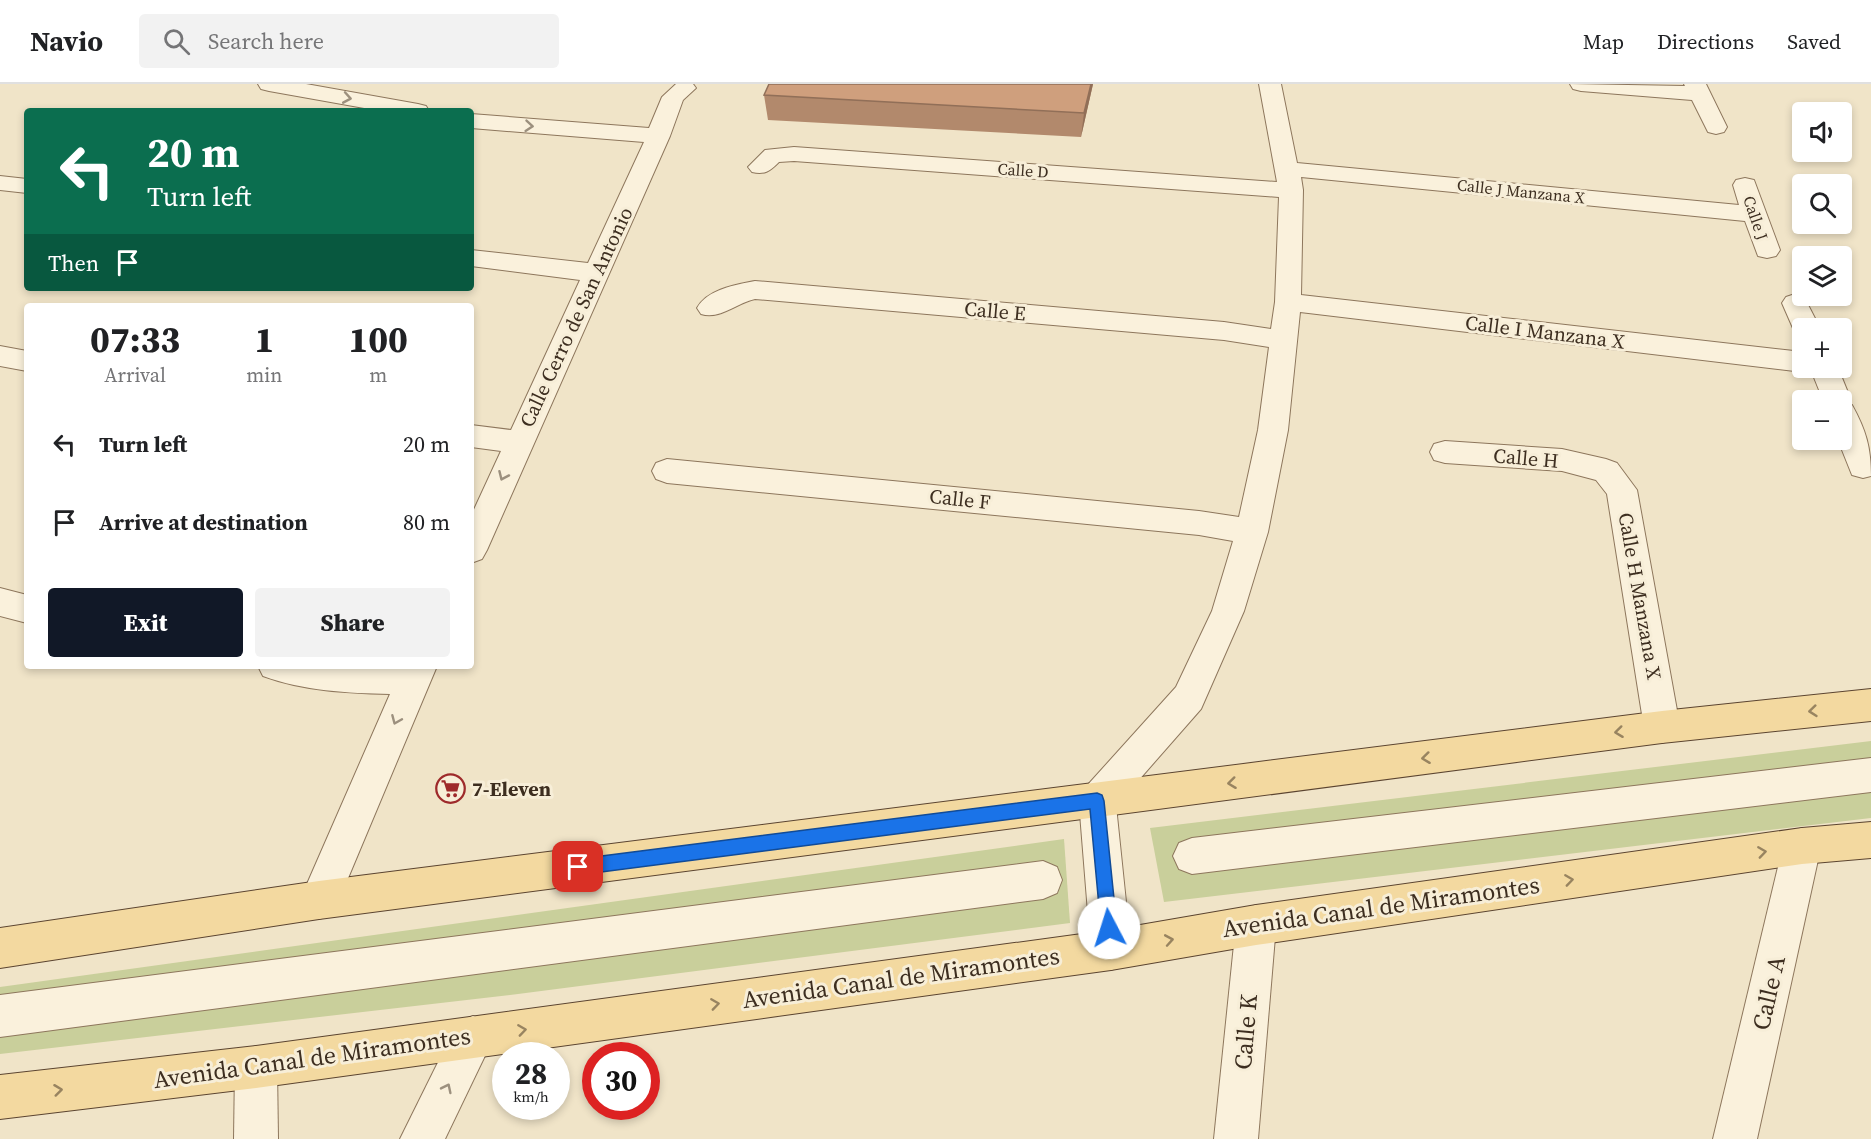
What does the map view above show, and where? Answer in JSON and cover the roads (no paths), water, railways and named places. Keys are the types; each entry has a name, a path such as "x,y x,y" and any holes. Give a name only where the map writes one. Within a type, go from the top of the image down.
{"main road":[{"path":"0,948 319,900 1662,727 1871,705"},
{"name":"Avenida Canal de Miramontes","path":"0,1097 256,1067 1111,950 1256,925 1802,846 1871,840"}],"street":[{"path":"269,84 401,108"},
{"path":"1111,950 1097,801 1189,698 1228,611 1252,532 1273,430 1288,302 1289,179 1270,84"},
{"path":"1581,84 1697,89 1716,127"},
{"name":"Calle Cerro de San Antonio","path":"474,543 658,136 673,97 685,88"},
{"path":"474,121 658,136"},
{"name":"Calle D","path":"760,167 773,155 794,154 1289,179"},
{"name":"Calle J Manzana X","path":"1289,179 1755,214"},
{"path":"0,183 24,186"},
{"name":"Calle J","path":"1745,185 1767,250"},
{"path":"474,258 596,273"},
{"name":"Calle E","path":"710,308 734,294 756,290 1224,331 1284,340"},
{"name":"Calle I Manzana X","path":"1288,302 1792,361"},
{"path":"0,356 24,361"},
{"path":"474,436 519,441"},
{"path":"1852,439 1863,467"},
{"name":"Calle H","path":"1445,452 1562,460 1606,471"},
{"name":"Calle F","path":"667,471 1199,523 1252,532"},
{"name":"Calle H Manzana X","path":"1606,471 1622,490 1662,727"},
{"path":"0,602 24,608"},
{"path":"290,669 331,677 417,673 319,900"},
{"path":"1192,856 1871,775"},
{"name":"Calle A","path":"1735,1139 1802,846"},
{"path":"0,1016 1043,880"},
{"name":"Calle K","path":"1236,1139 1256,925"},
{"path":"422,1139 473,1037"},
{"path":"256,1067 256,1139"}],"place":[{"name":"7-Eleven","path":"451,789"}]}
